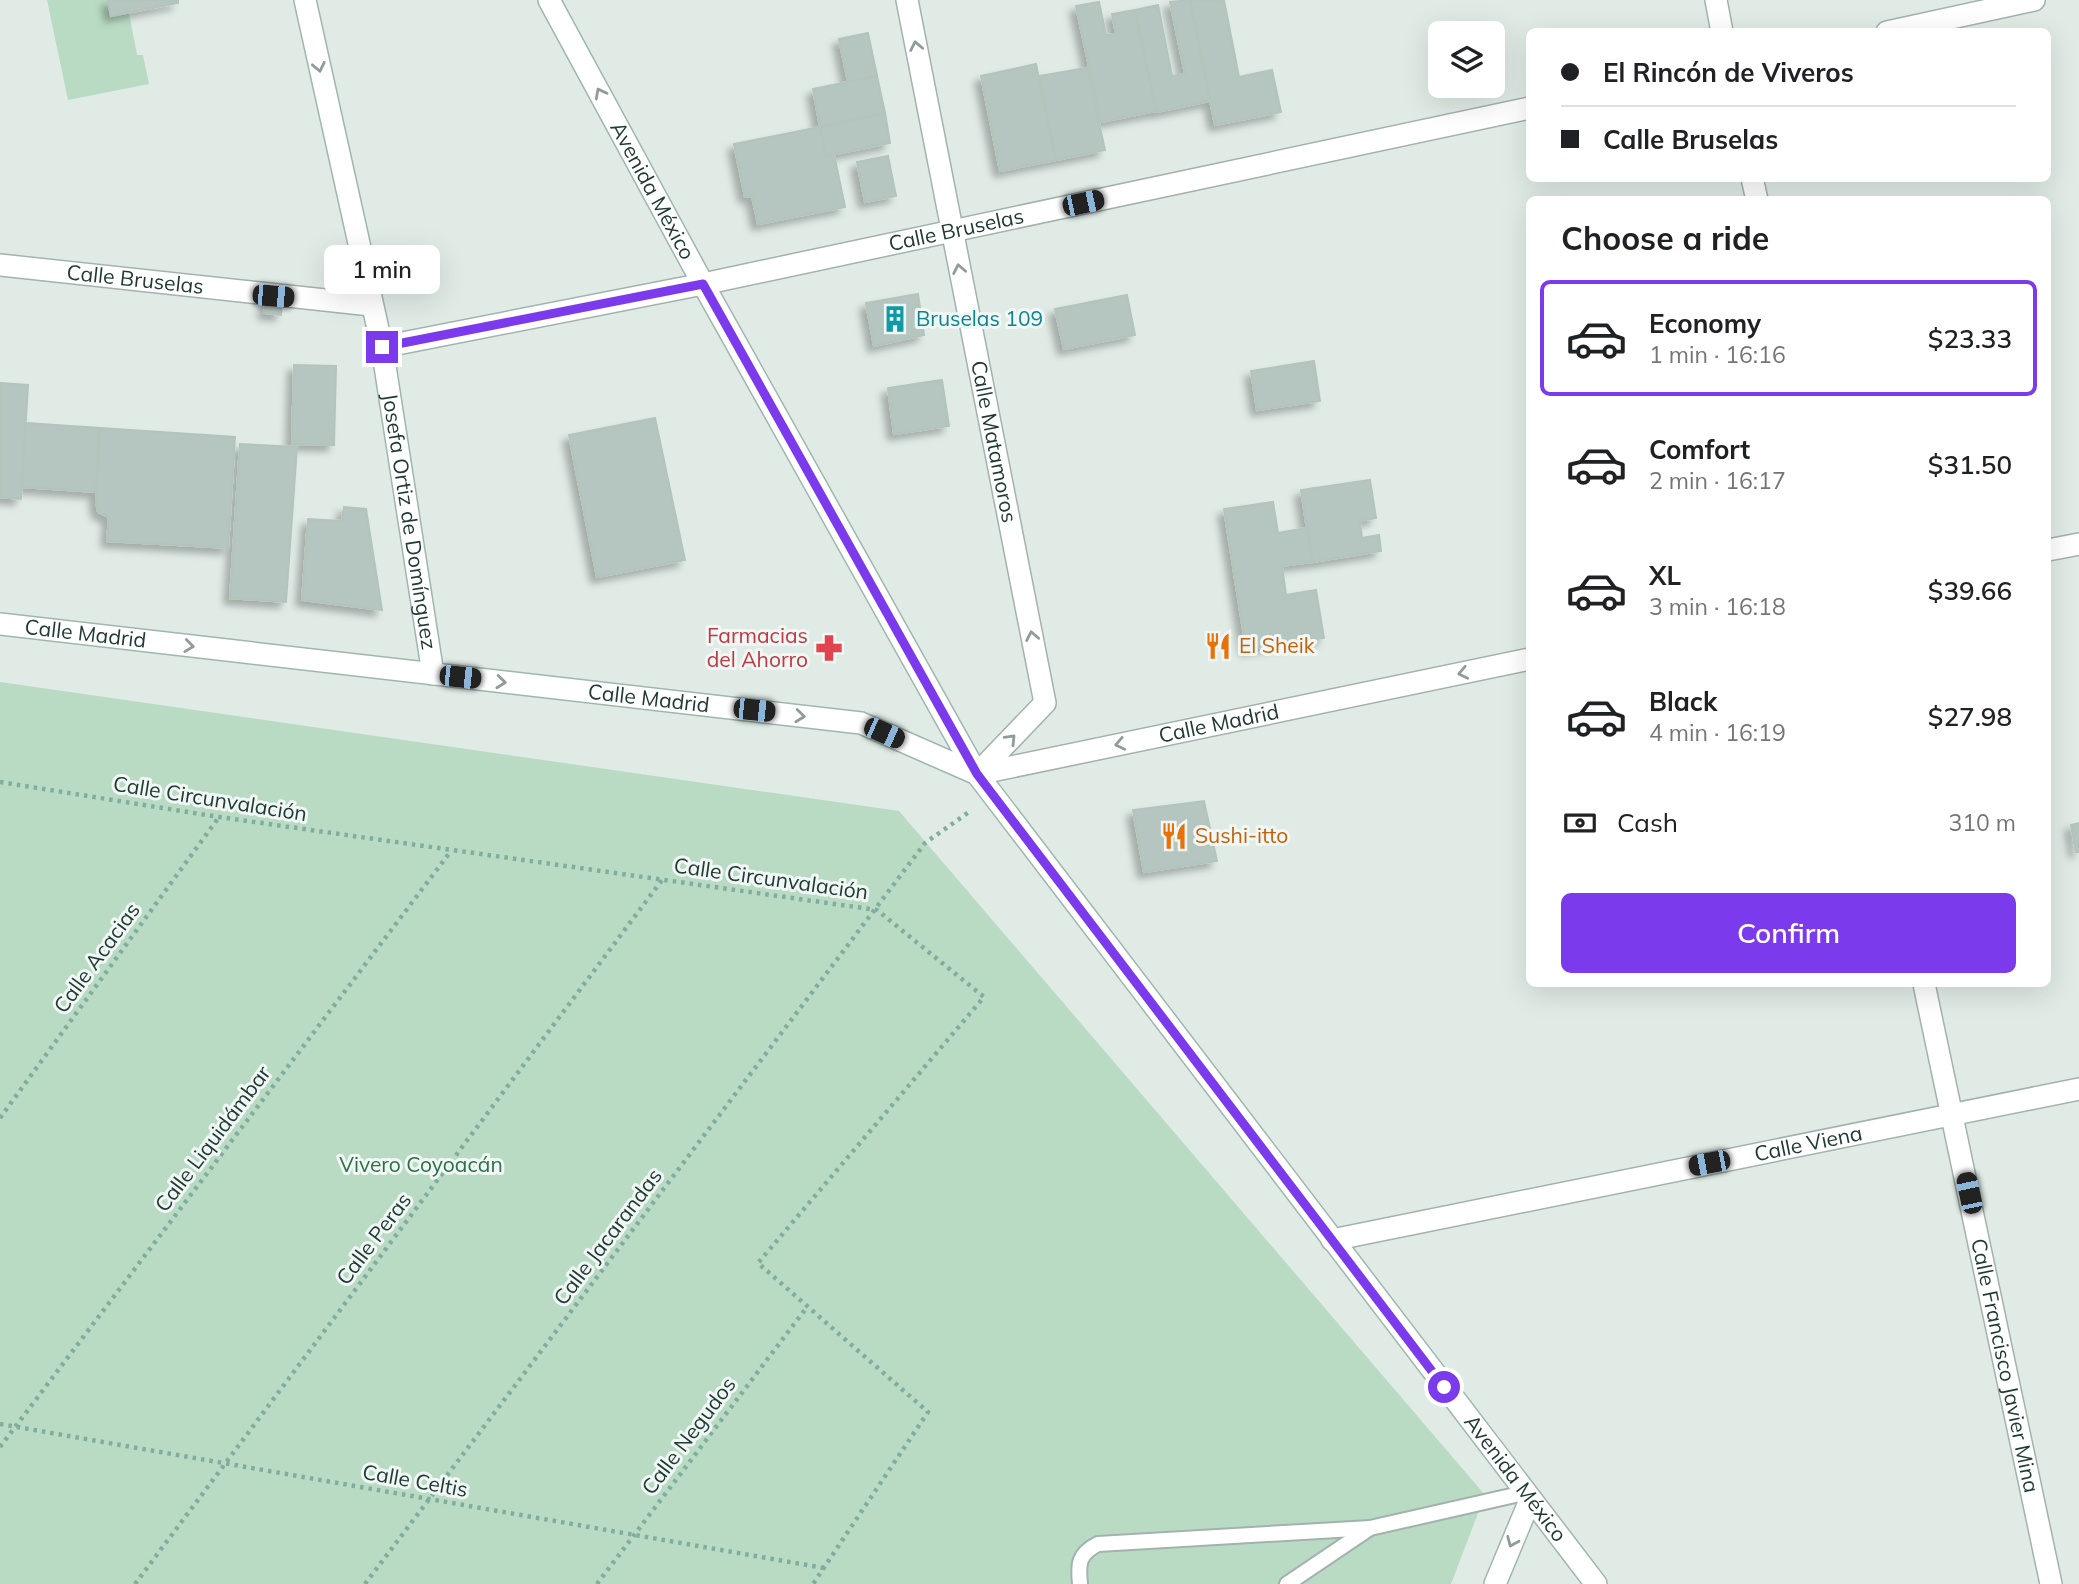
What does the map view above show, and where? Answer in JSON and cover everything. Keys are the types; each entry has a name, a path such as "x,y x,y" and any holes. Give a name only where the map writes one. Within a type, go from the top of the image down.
{"street":[{"name":"Josefa Ortiz de Domínguez","path":"305,0 382,347 433,674"},
{"name":"Avenida México","path":"549,0 703,284 977,774 1595,1584"},
{"name":"Calle Matamoros","path":"907,0 1045,703 977,774"},
{"path":"1716,0 1720,28"},
{"path":"1905,28 2034,0"},
{"name":"Calle Bruselas","path":"382,347 703,284 1526,109"},
{"name":"Calle Bruselas","path":"0,265 372,305"},
{"path":"2051,549 2079,544"},
{"name":"Calle Madrid","path":"0,624 861,723 977,774 1526,660"},
{"name":"Calle Francisco Javier Mina","path":"1925,987 2051,1584"},
{"name":"Calle Viena","path":"1332,1240 2079,1088"},
{"path":"1495,1584 1527,1496"}],"lane":[{"path":"1080,1584 1079,1566 1087,1550 1098,1544 1370,1528 1527,1496"},
{"path":"1287,1584 1370,1528"}],"path":[{"name":"Calle Circunvalación","path":"0,782 219,817 877,910 984,997 758,1263 928,1412 813,1584"},
{"name":"Calle Jacarandas","path":"365,1584 877,910 925,843 992,794"},
{"name":"Calle Acacias","path":"0,1118 219,817"},
{"name":"Calle Liquidámbar","path":"0,1447 451,850"},
{"name":"Calle Peras","path":"135,1584 662,879"},
{"name":"Calle Negudos","path":"597,1584 807,1307"},
{"name":"Calle Celtis","path":"0,1424 824,1568"}],"green space":[{"path":"47,0 108,0 111,16 129,13 137,55 143,55 149,84 68,100"},
{"name":"Vivero Coyoacán","path":"0,682 899,811 1485,1495 1451,1584 0,1584"}],"building":[{"path":"108,0 178,0 178,3 111,16"},
{"path":"1190,0 1224,0 1239,77 1272,70 1281,112 1215,125"},
{"path":"1190,0 1210,101 1156,112 1135,10 1158,5 1172,76 1185,74 1170,2"},
{"path":"1099,2 1106,35 1116,34 1112,14 1135,10 1156,111 1101,122 1076,6"},
{"path":"868,33 877,76 848,82 839,39"},
{"path":"1036,64 1056,160 1000,171 981,76"},
{"path":"1087,68 1105,150 1056,160 1039,76"},
{"path":"877,76 885,113 820,127 813,89"},
{"path":"885,113 890,143 826,156 820,127"},
{"path":"820,127 826,156 834,154 845,207 758,224 752,196 745,197 734,144"},
{"path":"888,156 896,196 865,202 857,162"},
{"name":"Bruselas 109","path":"918,294 924,335 874,346 866,303"},
{"path":"1127,295 1135,335 1064,349 1055,309"},
{"path":"266,300 282,301 281,315 264,313"},
{"path":"1314,361 1320,401 1257,410 1251,371"},
{"path":"294,365 336,366 334,445 292,444"},
{"path":"942,380 949,426 894,434 888,388"},
{"path":"0,383 28,385 21,499 0,497"},
{"path":"655,418 685,560 597,577 569,435"},
{"path":"26,423 100,428 96,492 22,487"},
{"path":"100,428 235,437 228,548 107,541 109,517 98,512 96,502"},
{"path":"240,444 297,447 286,602 230,598"},
{"path":"1370,480 1376,518 1360,521 1362,538 1379,535 1381,551 1312,562 1301,490"},
{"path":"1273,502 1278,533 1307,528 1312,562 1282,566 1286,595 1316,590 1324,638 1246,649 1224,509"},
{"path":"344,507 366,509 382,610 302,600 308,519 342,521"},
{"name":"Sushi-itto","path":"1204,801 1217,861 1144,872 1133,810"},
{"path":"2079,823 2079,852 2076,852 2071,825"}],"place":[{"name":"Bruselas 109","path":"895,319"},
{"name":"El Sheik","path":"1218,646"},
{"name":"Farmacias del Ahorro","path":"829,648"},
{"name":"Sushi-itto","path":"1174,836"}],"route":[{"path":"382,347 703,284 977,774 1444,1387"}]}
